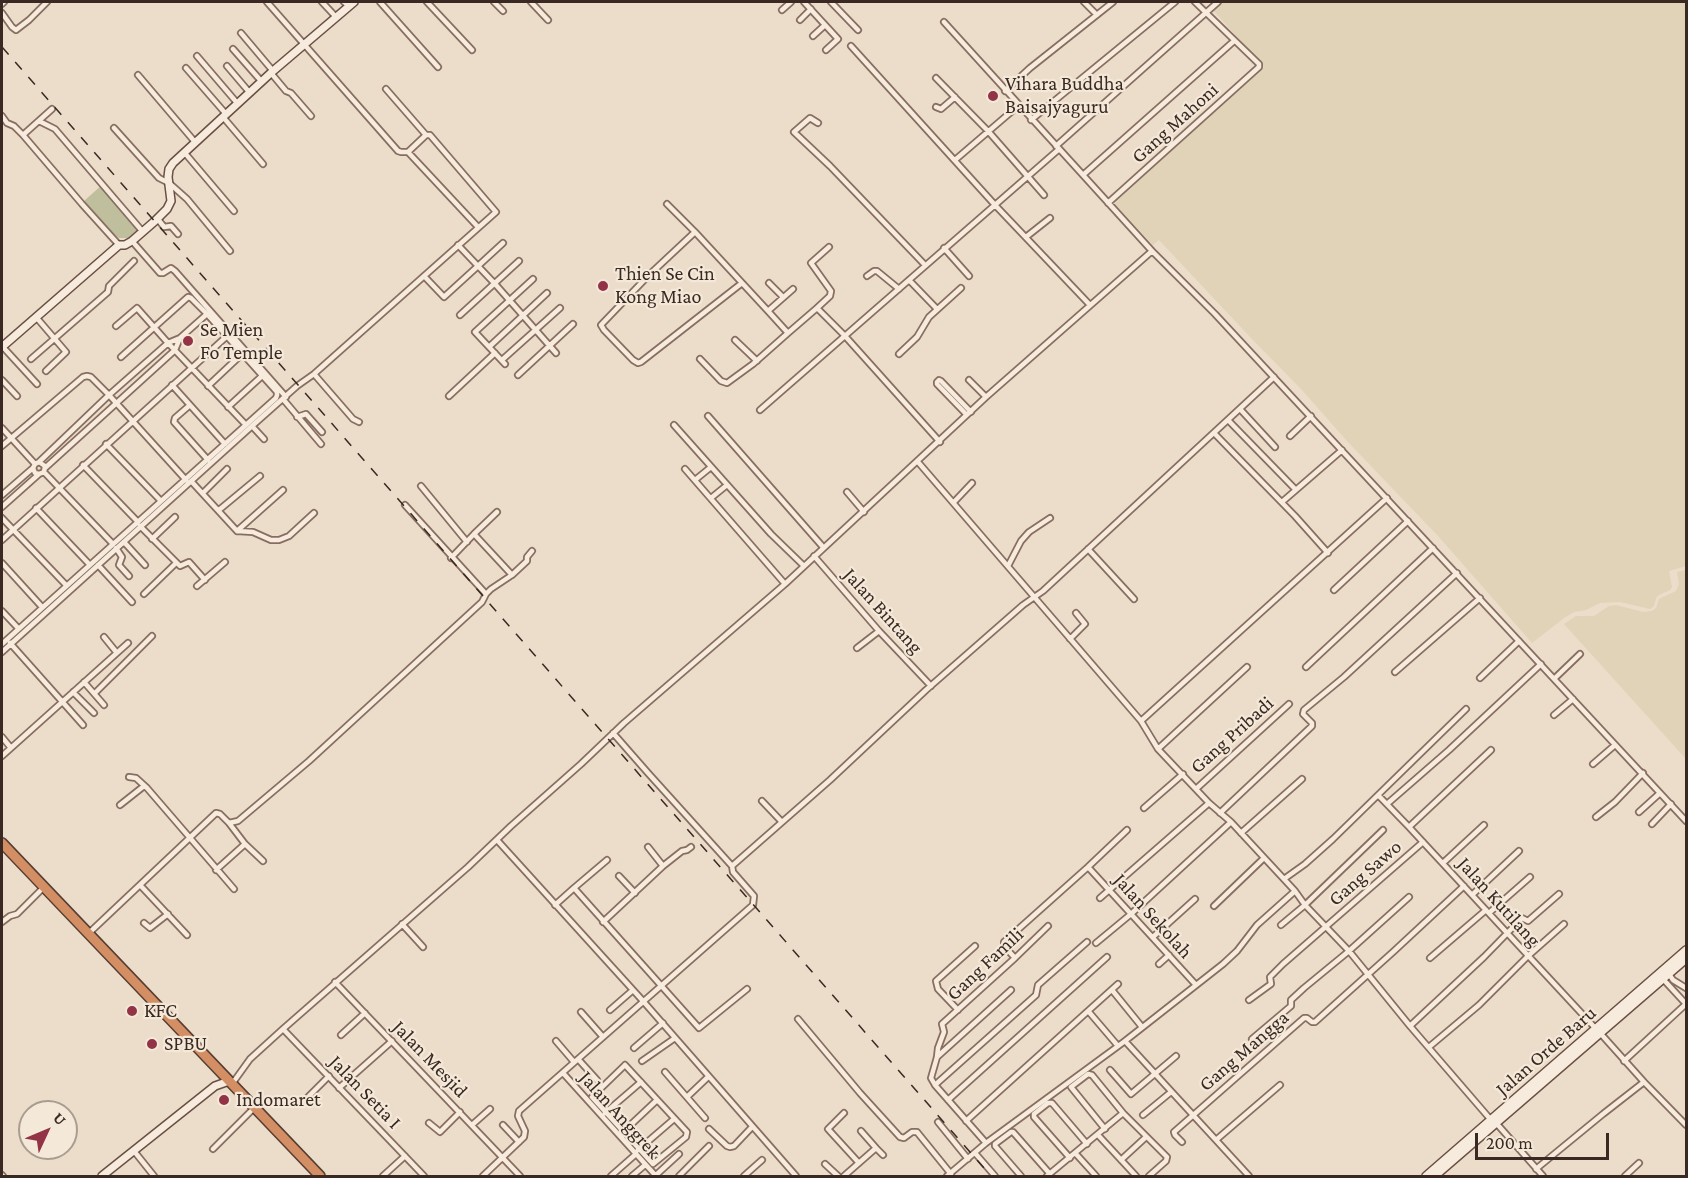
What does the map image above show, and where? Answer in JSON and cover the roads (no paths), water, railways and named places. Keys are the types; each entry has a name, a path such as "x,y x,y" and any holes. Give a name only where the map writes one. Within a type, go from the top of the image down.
{"highway":[{"path":"2,843 312,1176"},
{"path":"2,848 320,1176"}],"main road":[{"path":"2,347 119,245 132,241 167,209 171,201 169,183 173,163 349,3"},
{"name":"Jalan Orde Baru","path":"1599,1032 1686,951"},
{"name":"Jalan Orde Baru","path":"1435,1176 1494,1122 1686,959"},
{"path":"105,1175 215,1086 226,1081"},
{"name":"Jalan Orde Baru","path":"1426,1176 1494,1122"}],"street":[{"path":"2,13 16,30 47,2"},
{"path":"267,2 398,151 408,152 426,135"},
{"path":"322,2 336,17"},
{"path":"380,2 438,67"},
{"path":"427,2 472,50"},
{"path":"494,2 503,11"},
{"path":"531,2 549,20"},
{"path":"782,10 791,2"},
{"path":"804,2 838,39 826,50"},
{"path":"831,2 858,30"},
{"path":"1084,2 1097,15"},
{"path":"1005,91 1030,68 1113,2"},
{"path":"1031,120 1175,2"},
{"path":"1083,175 1234,41 1195,2"},
{"path":"760,410 995,205 1218,2"},
{"path":"800,20 811,9"},
{"path":"944,22 1152,251 1311,416 1686,820"},
{"path":"813,36 825,24"},
{"path":"241,33 286,91 291,93 311,116"},
{"name":"Gang Mahoni","path":"1108,203 1258,69 1258,64 1234,41"},
{"path":"851,45 995,205 1090,305"},
{"path":"233,48 262,82"},
{"path":"197,56 238,104"},
{"path":"227,66 250,93"},
{"path":"186,68 263,164"},
{"path":"138,75 195,141"},
{"path":"936,78 988,131 1044,195"},
{"path":"2,652 98,565 115,546 124,542 161,501 188,481 208,459 314,374 496,212 431,136 426,135 386,89"},
{"path":"936,107 941,109 956,97"},
{"path":"955,160 1018,106"},
{"path":"23,135 52,109"},
{"path":"2,116 7,123 23,135 119,245"},
{"path":"818,123 810,118 794,132 925,265"},
{"path":"39,121 55,129 143,232"},
{"path":"2,127 7,123"},
{"path":"114,128 159,178 169,183 187,199 230,251"},
{"path":"184,152 234,211"},
{"path":"408,152 478,227"},
{"path":"667,204 788,333"},
{"path":"157,218 165,228 171,226 178,234"},
{"path":"1026,237 1050,219"},
{"path":"695,232 604,321 601,325 604,330 633,360 641,362 742,283"},
{"path":"132,241 160,273 171,268 175,271 321,444"},
{"path":"424,276 444,297 504,243"},
{"path":"458,245 555,352"},
{"path":"700,359 720,381 725,383 730,382 757,361 830,296 831,291 811,265 829,247"},
{"path":"944,248 969,276"},
{"path":"226,1081 614,733 785,584 986,397 1152,251"},
{"path":"31,359 108,292 109,286 134,261"},
{"path":"460,315 519,261"},
{"path":"867,276 877,271 899,289"},
{"path":"533,279 475,332 504,362 560,308"},
{"path":"909,280 938,309"},
{"path":"769,283 783,297"},
{"path":"899,354 917,337 925,323 938,309 962,288"},
{"path":"768,311 793,289"},
{"path":"489,347 547,293"},
{"path":"2,644 66,585 115,546 249,426 277,396 277,392 207,314 188,297 121,357"},
{"path":"116,326 137,308 228,407 264,439"},
{"path":"817,308 940,442"},
{"path":"2,495 109,395 207,314"},
{"path":"36,317 66,352 46,371"},
{"path":"518,375 573,324"},
{"path":"2,540 226,337"},
{"path":"2,507 175,350 180,338"},
{"path":"735,340 757,361"},
{"path":"2,347 37,384"},
{"path":"449,396 495,353"},
{"path":"208,386 242,354"},
{"path":"314,374 358,422"},
{"path":"2,446 82,377 87,376 91,377 109,395 237,531 253,532 271,540 279,540 289,536 314,513"},
{"path":"228,407 262,376"},
{"path":"732,866 830,780 931,686 1023,605 1034,599 1274,377"},
{"path":"2,380 17,396"},
{"path":"939,380 941,381 969,414 937,384 939,380"},
{"path":"969,380 986,397"},
{"path":"172,385 225,444"},
{"path":"190,405 175,418 174,422 208,459"},
{"path":"1240,409 1275,447"},
{"path":"297,417 306,414 322,432"},
{"path":"708,416 823,547"},
{"path":"1290,436 1311,416"},
{"path":"1228,420 1296,490"},
{"path":"674,425 771,534 804,566"},
{"path":"2,428 36,465 35,473 43,472"},
{"path":"1214,433 1328,553"},
{"path":"106,444 161,501"},
{"path":"1282,502 1342,450"},
{"path":"918,462 1141,721 1158,749 1209,803 1231,822 1349,951 1410,1026 1539,1173"},
{"path":"36,465 43,464 43,472 115,546 122,557 118,565 129,576"},
{"path":"83,465 176,563 182,566 189,562 205,580"},
{"path":"695,480 711,467"},
{"path":"203,493 227,469"},
{"path":"685,469 785,584"},
{"path":"219,510 260,476"},
{"path":"954,502 972,483"},
{"path":"711,498 728,485"},
{"path":"421,486 466,542"},
{"path":"237,531 283,490"},
{"path":"847,492 864,512"},
{"path":"1141,721 1387,498"},
{"path":"405,505 486,594"},
{"path":"36,508 90,565"},
{"path":"451,558 497,512"},
{"path":"153,539 175,517"},
{"path":"2,518 66,585"},
{"path":"1008,566 1021,541 1029,532 1050,518"},
{"path":"1334,590 1408,521"},
{"path":"474,534 512,575"},
{"path":"124,542 145,564"},
{"path":"1306,667 1433,548"},
{"path":"1088,549 1134,599"},
{"path":"229,823 238,821 309,761 482,602 491,588 512,575 527,561 526,557 532,551"},
{"name":"Jalan Bintang","path":"814,556 879,631 931,686"},
{"path":"197,586 225,562"},
{"path":"2,563 42,607"},
{"path":"144,594 176,563"},
{"path":"98,565 132,602"},
{"path":"1220,813 1312,726 1312,723 1302,713 1457,573"},
{"path":"1395,672 1480,598"},
{"path":"2,611 18,628"},
{"path":"1070,639 1085,625 1076,613"},
{"path":"857,648 879,631"},
{"path":"104,636 117,652"},
{"path":"95,693 152,636"},
{"path":"1480,678 1520,641"},
{"path":"10,643 83,725"},
{"path":"2,756 128,644"},
{"path":"1555,678 1580,654"},
{"path":"1387,804 1541,664"},
{"path":"1158,749 1247,667"},
{"path":"84,682 104,705"},
{"path":"73,692 94,714"},
{"path":"1554,716 1573,699"},
{"name":"Gang Pribadi","path":"1196,789 1289,704"},
{"path":"1284,879 1333,839 1466,710"},
{"path":"483,1176 525,1134 518,1116 519,1111 754,902 754,896 733,872 732,866 614,733"},
{"path":"2,736 12,748"},
{"path":"1593,764 1615,745"},
{"path":"1409,827 1491,750"},
{"path":"1596,818 1643,773"},
{"path":"1144,808 1183,774"},
{"path":"129,777 136,778 144,786 234,889"},
{"path":"1241,833 1302,779"},
{"path":"120,805 144,786"},
{"path":"1639,812 1660,793"},
{"name":"Jalan Kutilang","path":"1378,795 1488,911 1624,1061 1685,1121"},
{"path":"762,801 781,821"},
{"path":"1100,898 1209,803"},
{"path":"1652,824 1671,804"},
{"path":"88,934 217,813 263,861"},
{"path":"1096,943 1231,822"},
{"path":"1443,863 1484,825"},
{"path":"1015,958 1004,946 1004,942 1127,830"},
{"path":"1281,925 1383,830"},
{"path":"497,840 644,1001 796,1176"},
{"name":"Gang Sawo","path":"1250,1000 1271,984 1270,977 1423,842"},
{"path":"216,870 245,844"},
{"path":"648,847 663,866"},
{"path":"603,922 663,866 682,851 692,847"},
{"path":"1472,895 1520,851"},
{"path":"1214,906 1264,858"},
{"path":"555,905 607,860"},
{"name":"Jalan Sekolah","path":"1088,867 1196,986"},
{"path":"619,876 635,893"},
{"path":"1430,958 1530,877"},
{"path":"140,885 187,935"},
{"path":"1368,973 1464,886"},
{"path":"574,888 699,1028 747,989"},
{"path":"2,922 17,914 41,890"},
{"path":"798,1019 900,1137 904,1138 913,1131 917,1132 949,1175 986,1143 1196,986 1232,956 1255,927 1295,891"},
{"path":"1410,1026 1522,918 1527,921 1559,894"},
{"path":"1252,1039 1291,1006 1291,1000 1304,988 1409,897"},
{"path":"1153,937 1195,899"},
{"path":"144,923 150,928 168,914"},
{"path":"402,924 423,947"},
{"path":"1429,1047 1479,1005 1564,924"},
{"name":"Gang Famili","path":"937,1057 944,1032 942,1024 1048,926"},
{"path":"935,1085 1036,995 1038,985 1087,942"},
{"path":"958,1010 938,988 936,981 975,946"},
{"path":"1159,964 1169,956"},
{"path":"948,1100 1107,957"},
{"name":"Gang Mangga","path":"1193,1115 1304,1018 1312,1023 1315,1022 1368,973"},
{"path":"1666,976 1686,988"},
{"path":"1624,1061 1686,1004 1666,976"},
{"name":"Jalan Mesjid","path":"335,982 520,1176"},
{"path":"966,1121 1118,984"},
{"path":"610,1010 633,990"},
{"path":"986,1143 931,1078 937,1057 1011,990"},
{"path":"1112,990 1142,1027"},
{"path":"581,1012 603,1037"},
{"path":"1089,1012 1118,1046"},
{"path":"341,1035 365,1013"},
{"path":"634,1048 663,1023"},
{"name":"Jalan Setia I","path":"283,1029 424,1176"},
{"path":"642,1061 675,1038"},
{"path":"339,1088 392,1041"},
{"path":"556,1041 597,1080"},
{"path":"1125,1041 1249,1176"},
{"path":"1110,1070 1131,1094 1176,1056"},
{"path":"637,1152 653,1164 686,1137 687,1132 626,1065 592,1095 621,1134 657,1100"},
{"path":"665,1072 705,1118"},
{"name":"Jalan Anggrek","path":"563,1073 621,1134 656,1176"},
{"path":"1105,1129 1072,1089 1072,1085 1088,1074 1167,1159 1149,1176"},
{"path":"304,1101 329,1077"},
{"path":"687,1097 708,1077"},
{"path":"605,1113 640,1082"},
{"path":"1534,1176 1603,1114 1644,1082"},
{"path":"1216,1140 1280,1085"},
{"path":"1143,1115 1171,1092"},
{"path":"1070,1158 1034,1117 1034,1114 1048,1103 1052,1103 1087,1144"},
{"path":"472,1125 490,1109"},
{"path":"213,1149 252,1110"},
{"path":"429,1123 441,1132 460,1112"},
{"path":"844,1113 828,1129 860,1163"},
{"path":"1021,1176 994,1145 1011,1132 1052,1175 1123,1113"},
{"path":"1182,1142 1174,1132 1193,1115"},
{"path":"611,1176 674,1119"},
{"path":"938,1122 968,1159"},
{"path":"503,1125 519,1142"},
{"path":"709,1129 730,1147 734,1146 752,1127"},
{"path":"861,1131 883,1155"},
{"path":"1098,1135 1136,1176"},
{"path":"1121,1160 1146,1137"},
{"path":"679,1176 709,1146"},
{"path":"844,1176 876,1148"},
{"path":"134,1151 154,1176"},
{"path":"975,1153 995,1176"},
{"path":"656,1176 679,1154"},
{"path":"1076,1154 1096,1176"},
{"path":"383,1176 405,1156"},
{"path":"744,1176 762,1160"},
{"path":"1628,1175 1639,1163"},
{"path":"825,1164 838,1176"},
{"path":"632,1176 645,1165"}],"railway":[{"path":"2,47 991,1176"}],"place":[{"name":"Vihara Buddha Baisajyaguru","path":"993,96"},
{"name":"Thien Se Cin Kong Miao","path":"603,286"},
{"name":"Se Mien Fo Temple","path":"188,341"},
{"name":"KFC","path":"132,1011"},
{"name":"SPBU","path":"152,1044"},
{"name":"Indomaret","path":"224,1100"}]}
